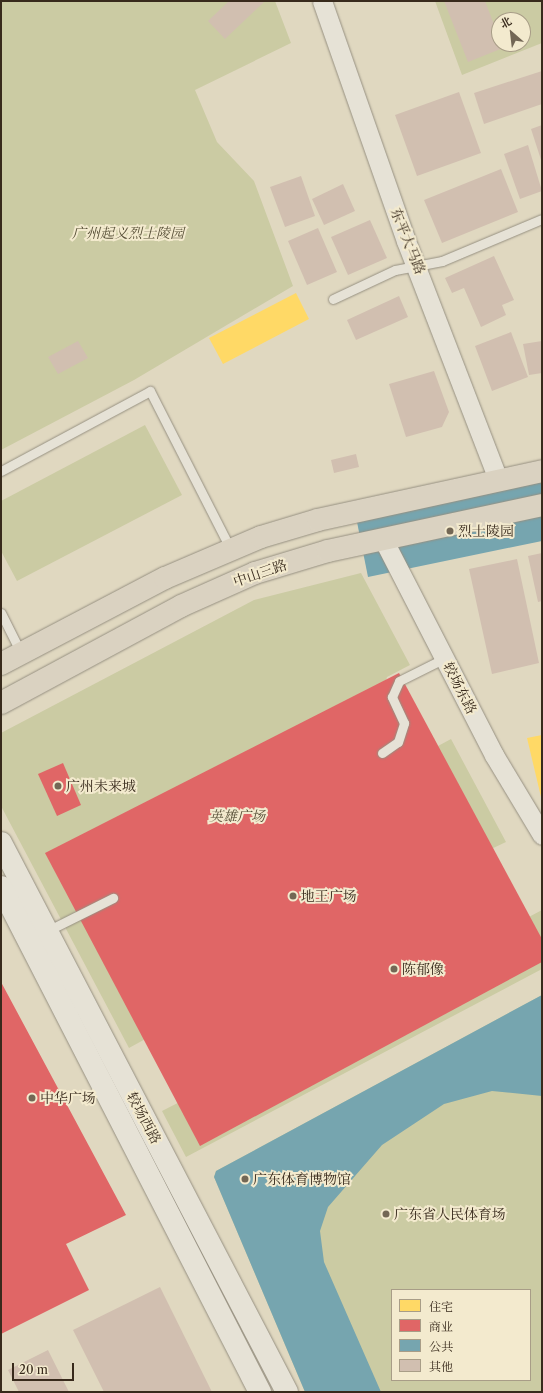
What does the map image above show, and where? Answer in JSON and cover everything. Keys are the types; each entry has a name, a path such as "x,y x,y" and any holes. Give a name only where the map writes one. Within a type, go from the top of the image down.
{"main road":[{"path":"1,664 165,578 230,548 318,520 542,471"},
{"name":"中山三路","path":"1,703 229,584 281,564 383,539 542,505"}],"street":[{"name":"东平大马路","path":"322,1 406,241 419,268 498,480"},
{"name":"较场东路","path":"383,539 494,755 542,835"},
{"name":"较场西路","path":"1,843 287,1392"},
{"name":"较场西路","path":"1,887 260,1392"}],"lane":[{"path":"333,299 395,270 419,268 542,219"},
{"path":"1,471 150,391 230,548"},
{"path":"1,613 21,653"},
{"path":"382,753 398,742 404,723 392,697 399,681 445,658"},
{"path":"46,931 113,898"}],"green space":[{"name":"广州起义烈士陵园","path":"1,1 275,1 291,43 195,90 217,142 254,181 293,286 134,380 1,450"},
{"path":"435,1 542,1 542,43 531,47 531,12 491,12 491,52 520,52 462,75"},
{"path":"145,425 182,495 17,581 1,551 1,501"},
{"name":"英雄广场","path":"361,573 410,665 387,677 381,700 414,759 451,739 506,842 430,878 468,949 542,910 542,969 186,1157 162,1111 254,1064 220,998 129,1048 1,806 1,733 254,600"},
{"name":"广东省人民体育场","path":"542,995 542,1392 305,1392 214,1177 216,1171"}],"building: 住宅":[{"path":"296,293 309,319 223,364 209,338"},
{"path":"542,735 542,797 541,797 527,738"}],"building: 商业":[{"name":"英雄广场","path":"399,673 542,939 542,962 200,1146 45,853"},
{"path":"63,763 81,805 57,816 38,774"},
{"name":"中华广场","path":"1,982 126,1215 66,1244 89,1290 1,1334"}],"building: 公共":[{"name":"烈士陵园","path":"542,482 542,541 368,577 357,522"},
{"path":"542,995 542,1096 492,1091 444,1104 382,1145 328,1207 320,1231 324,1262 381,1392 305,1392 214,1177 216,1171"}],"building: 其他":[{"path":"229,1 265,1 225,39 208,21"},
{"path":"444,1 485,1 491,17 491,52 493,52 468,62"},
{"path":"542,71 542,104 484,124 474,93"},
{"path":"459,92 481,153 417,176 395,115"},
{"path":"542,125 542,163 531,129"},
{"path":"528,145 542,191 520,199 504,154"},
{"path":"501,169 518,212 442,243 424,200"},
{"path":"301,176 315,216 285,227 270,187"},
{"path":"343,184 355,211 324,225 312,199"},
{"path":"370,220 387,258 348,275 331,237"},
{"path":"318,228 337,272 307,285 288,241"},
{"path":"494,256 514,300 502,305 506,315 481,327 464,288 452,293 445,278"},
{"path":"399,296 408,317 356,340 347,320"},
{"path":"511,332 528,377 492,391 475,346"},
{"path":"78,341 88,358 58,374 48,357"},
{"path":"542,341 542,373 529,375 523,344"},
{"path":"434,371 449,412 442,427 406,437 389,384"},
{"path":"356,454 359,467 334,473 331,460"},
{"path":"542,553 542,601 538,602 528,556"},
{"path":"517,559 539,663 492,674 469,569"},
{"path":"160,1287 212,1392 104,1392 73,1330"},
{"path":"48,1350 69,1392 19,1392 8,1370"}],"place":[{"name":"烈士陵园","path":"450,531"},
{"name":"广州未来城","path":"58,786"},
{"name":"地王广场","path":"293,896"},
{"name":"陈郁像","path":"394,969"},
{"name":"中华广场","path":"32,1098"},
{"name":"广东体育博物馆","path":"245,1179"},
{"name":"广东省人民体育场","path":"386,1214"}]}
